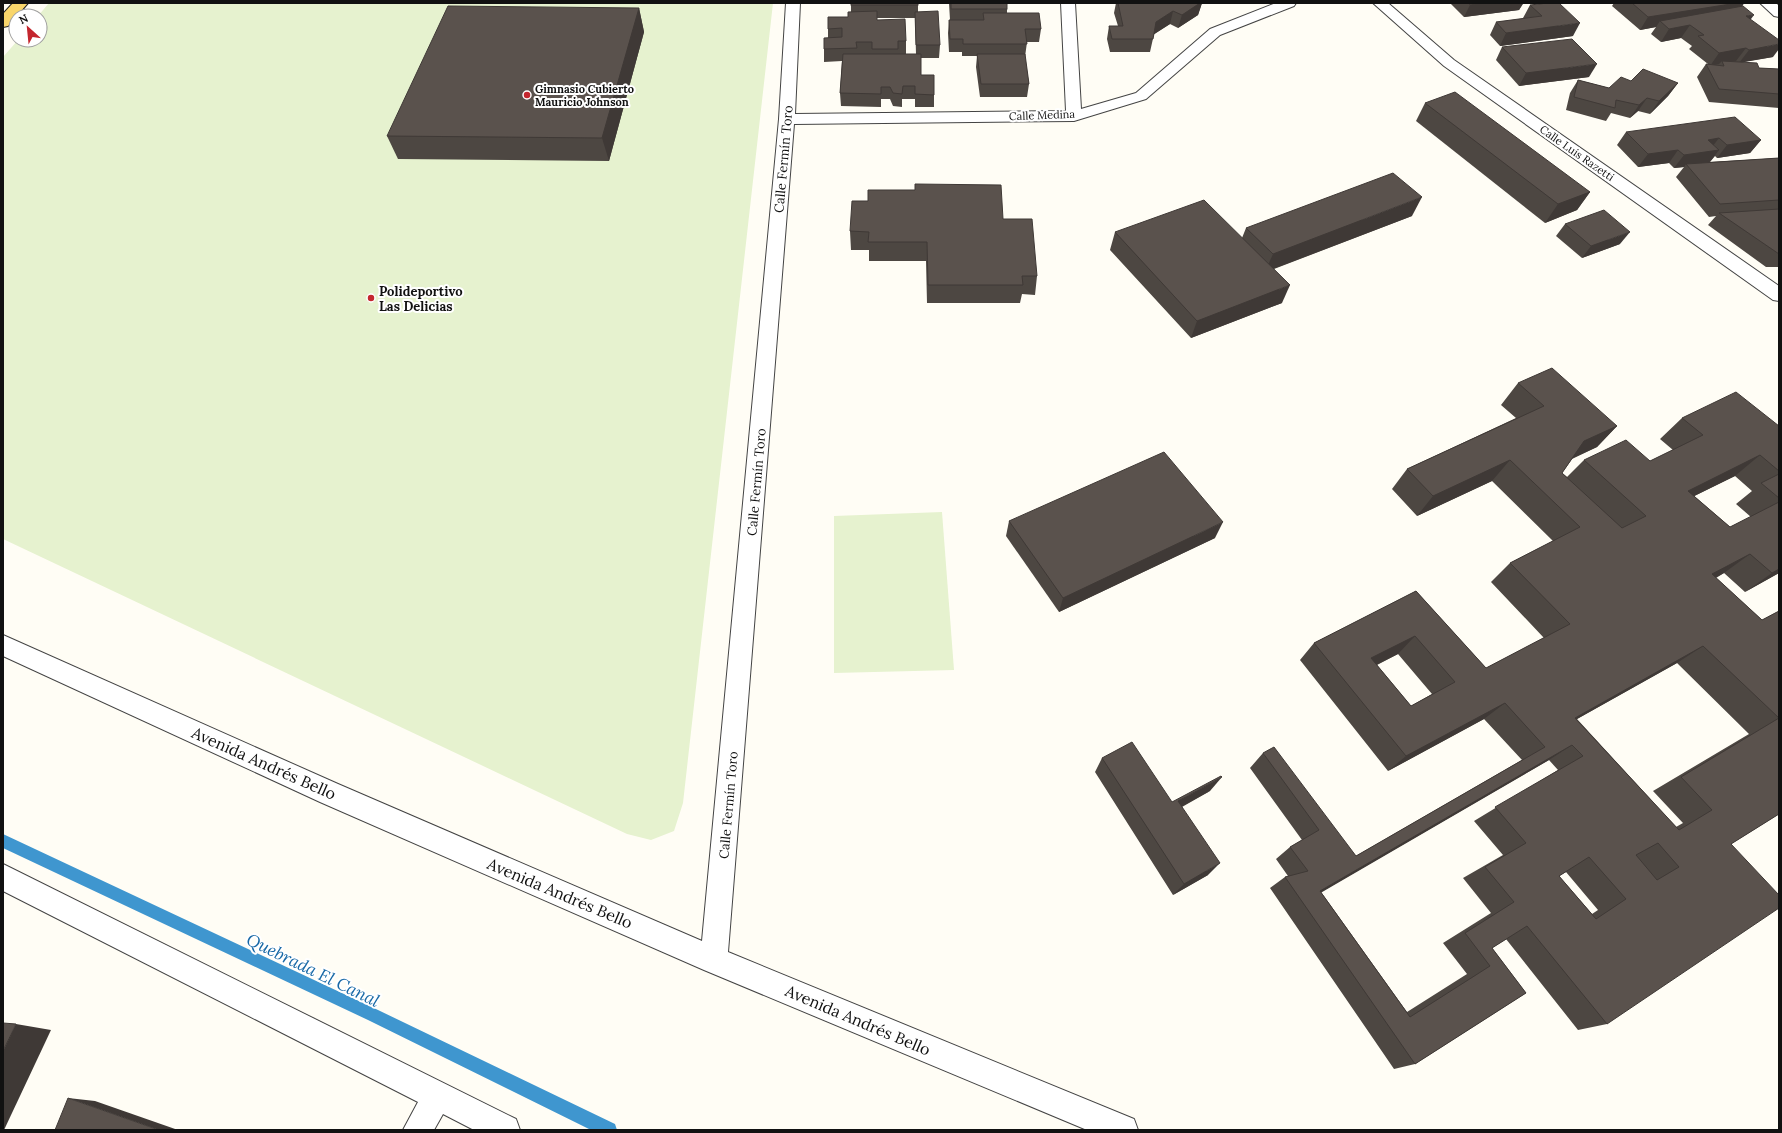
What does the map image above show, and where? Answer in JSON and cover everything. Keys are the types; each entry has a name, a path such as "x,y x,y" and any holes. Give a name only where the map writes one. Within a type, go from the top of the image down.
{"main road":[{"path":"3,23 21,3"}],"street":[{"name":"Calle Fermín Toro","path":"714,960 787,119 793,3"},
{"path":"1068,3 1074,116"},
{"name":"Calle Medina","path":"787,119 1074,116 1141,96 1215,32 1288,3"},
{"name":"Calle Luis Razetti","path":"1380,3 1449,63 1779,295"},
{"path":"1767,3 1779,13"},
{"name":"Avenida Andrés Bello","path":"3,645 329,793 714,960 1123,1130"},
{"path":"3,877 505,1130"},
{"path":"418,1130 437,1096"}],"green space":[{"name":"Polideportivo Las Delicias","path":"49,3 773,3 683,803 674,831 651,840 627,834 3,539 3,57 11,48 48,48 48,8 45,8"},
{"path":"942,512 954,670 834,673 834,516"}],"building":[{"path":"851,3 918,3 918,5 851,5"},
{"path":"951,3 1007,3 1007,9 951,9"},
{"path":"1118,3 1200,3 1182,15 1173,11 1156,22 1153,39 1112,39 1109,26 1123,26"},
{"path":"1469,3 1482,3 1470,5"},
{"path":"1559,3 1580,23 1506,33 1496,22 1542,16 1530,5"},
{"path":"1632,3 1737,3 1648,17"},
{"name":"Gimnasio Cubierto Mauricio Johnson","path":"448,6 639,8 602,138 387,136"},
{"path":"1743,6 1754,15 1746,16 1779,40 1779,44 1749,50 1746,48 1719,53 1698,36 1704,35 1690,25 1669,29 1660,21"},
{"path":"877,11 877,20 905,19 906,41 898,41 898,49 872,49 872,42 856,42 857,48 824,49 824,38 842,37 842,28 828,29 828,17 848,17 848,12"},
{"path":"938,11 940,45 916,45 915,12"},
{"path":"983,13 1039,13 1041,29 1025,29 1027,44 963,44 963,39 950,39 949,20 984,20"},
{"path":"1572,39 1597,64 1526,73 1502,47"},
{"path":"843,54 921,54 921,75 934,75 934,95 915,94 915,86 903,86 902,94 893,93 890,87 881,87 881,94 840,93"},
{"path":"977,54 1025,54 1029,84 981,84"},
{"path":"1722,61 1757,63 1759,68 1779,69 1779,94 1719,89 1706,64 1724,66"},
{"path":"1643,69 1678,83 1659,101 1647,98 1639,105 1616,100 1615,108 1574,97 1578,80 1609,88 1621,77 1631,81"},
{"path":"1455,92 1590,192 1558,204 1425,103"},
{"path":"1735,117 1761,140 1727,145 1719,138 1708,140 1719,150 1684,155 1678,150 1648,154 1626,132"},
{"path":"1779,158 1779,200 1720,204 1686,164"},
{"path":"1393,173 1422,197 1273,254 1246,228"},
{"path":"915,184 1001,185 1003,219 1032,219 1037,276 1022,276 1023,285 928,285 927,242 868,242 869,232 850,231 852,201 868,201 868,190 915,190"},
{"path":"1204,200 1290,285 1197,321 1115,232"},
{"path":"1779,209 1779,254 1719,213"},
{"path":"1604,210 1630,232 1591,246 1565,224"},
{"path":"1552,368 1617,426 1584,441 1562,473 1622,528 1646,516 1584,460 1626,440 1650,461 1703,435 1682,418 1736,392 1779,426 1779,471 1760,455 1688,491 1730,527 1779,502 1779,569 1772,573 1750,554 1712,574 1762,620 1779,611 1779,718 1779,814 1731,844 1779,895 1779,908 1607,1024 1527,926 1492,948 1526,993 1415,1064 1285,877 1308,871 1290,847 1319,830 1263,753 1274,747 1356,856 1545,747 1505,703 1406,756 1314,643 1416,591 1486,668 1570,624 1510,563 1580,527 1510,460 1433,496 1407,469 1544,406 1518,383","holes":["1415,636 1455,682 1411,706 1371,658","1703,646 1779,718 1681,777 1712,810 1679,830 1575,718","1572,745 1583,756 1495,807 1526,843 1485,867 1514,902 1465,933 1490,966 1410,1017 1320,891","1658,843 1679,867 1657,880 1636,855","1589,857 1626,899 1596,919 1559,876"]},
{"path":"1164,452 1223,522 1063,598 1009,521"},
{"path":"1779,474 1779,498 1761,483"},
{"path":"1132,742 1172,802 1221,776 1222,777 1178,801 1220,863 1184,884 1102,758"},
{"path":"3,1023 16,1024 3,1051"},
{"path":"68,1098 159,1130 55,1130"}],"waterway":[{"name":"Quebrada El Canal","path":"3,841 373,1015 609,1130"}],"place":[{"name":"Gimnasio Cubierto Mauricio Johnson","path":"527,95"},
{"name":"Polideportivo Las Delicias","path":"371,298"}]}
